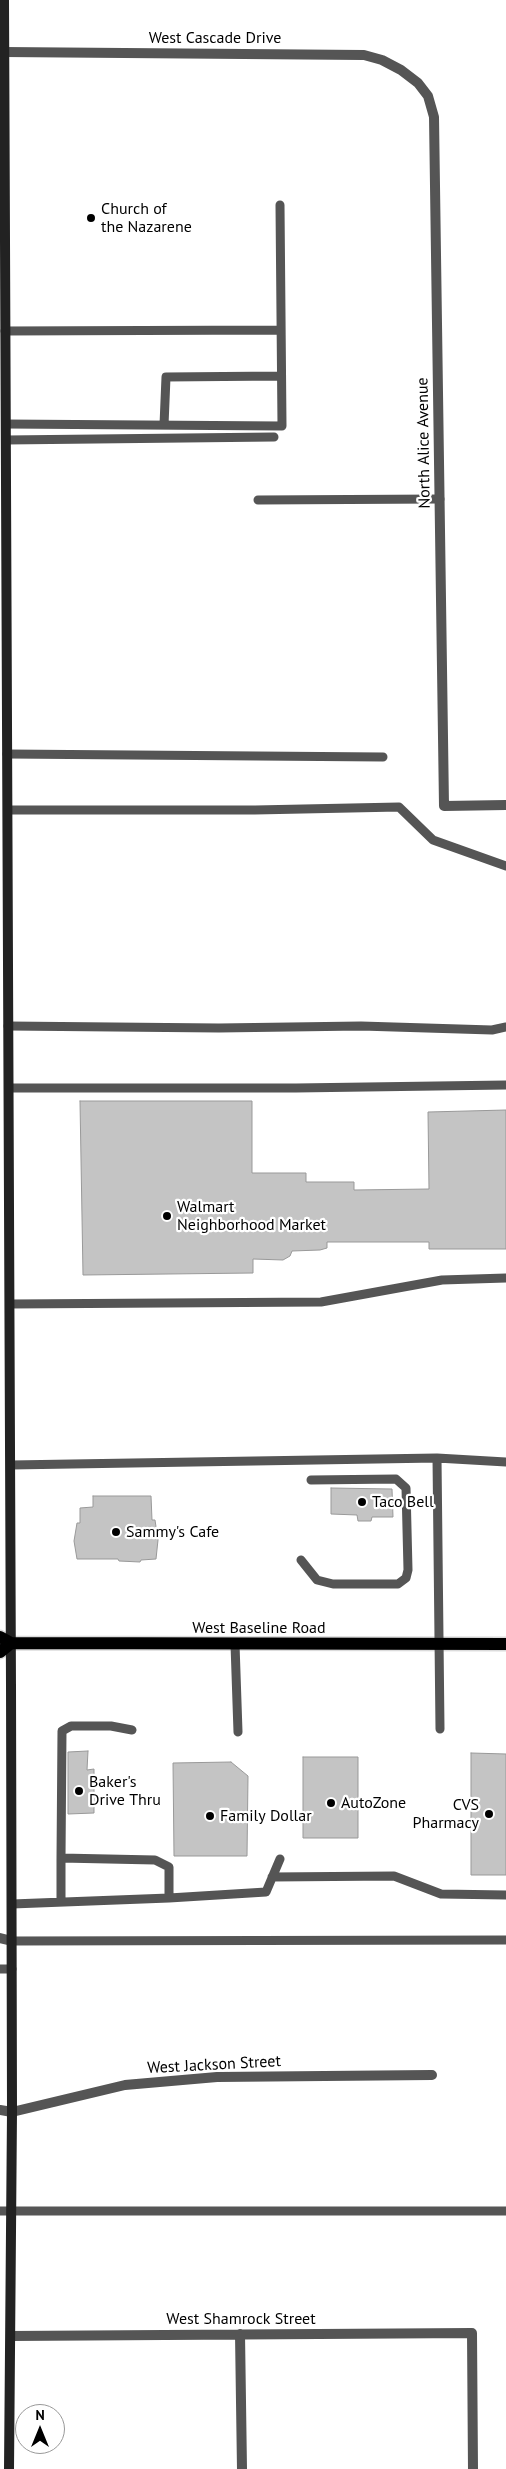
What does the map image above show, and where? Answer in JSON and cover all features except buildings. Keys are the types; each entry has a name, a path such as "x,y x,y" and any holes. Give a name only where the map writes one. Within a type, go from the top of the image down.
{"main road":[{"name":"West Baseline Road","path":"6,1640 235,1644 506,1644"},
{"path":"0,1652 6,1640"}],"street":[{"path":"4,0 6,331 3,344 6,440 3,470 3,502 8,810 10,1304 10,1464 6,1640 12,1904 12,2211 9,2469"},
{"name":"West Cascade Drive","path":"4,52 326,53 364,55 382,60 401,70 418,83"},
{"name":"North Alice Avenue","path":"418,83 428,96 434,116 444,806 506,805"},
{"path":"0,1938 12,1941"},
{"name":"West Jackson Street","path":"0,2110 12,2112 134,2084 217,2077 432,2075"},
{"name":"West Shamrock Street","path":"11,2336 472,2333 473,2469"},
{"path":"240,2334 242,2469"}],"lane":[{"path":"6,424 282,426 280,205"},
{"path":"6,331 280,330"},
{"path":"164,425 166,377 281,376"},
{"path":"6,440 274,437"},
{"path":"258,500 440,499"},
{"path":"7,754 383,757"},
{"path":"8,810 399,808 433,840 506,866"},
{"path":"8,1026 219,1028 361,1026 492,1030 506,1027"},
{"path":"9,1088 296,1088 506,1085"},
{"path":"10,1304 321,1302 442,1280 506,1278"},
{"path":"438,1458 440,1729"},
{"path":"10,1464 438,1458 506,1462"},
{"path":"301,1560 317,1580 333,1584 398,1584 406,1578 408,1570 406,1488 396,1479 311,1480"},
{"path":"235,1644 238,1732"},
{"path":"61,1902 62,1731 71,1726 111,1726 132,1730"},
{"path":"61,1858 155,1860 169,1867 169,1898"},
{"path":"12,1904 266,1892 280,1859"},
{"path":"272,1877 394,1876 441,1894 506,1895"},
{"path":"12,1941 506,1940"},
{"path":"0,1969 12,1969"},
{"path":"0,2211 506,2211"}],"place":[{"name":"Church of the Nazarene","path":"91,218"},
{"name":"Walmart Neighborhood Market","path":"167,1216"},
{"name":"Taco Bell","path":"362,1502"},
{"name":"Sammy's Cafe","path":"116,1532"},
{"name":"Baker's Drive Thru","path":"79,1791"},
{"name":"AutoZone","path":"331,1803"},
{"name":"CVS Pharmacy","path":"489,1814"},
{"name":"Family Dollar","path":"210,1816"}]}
